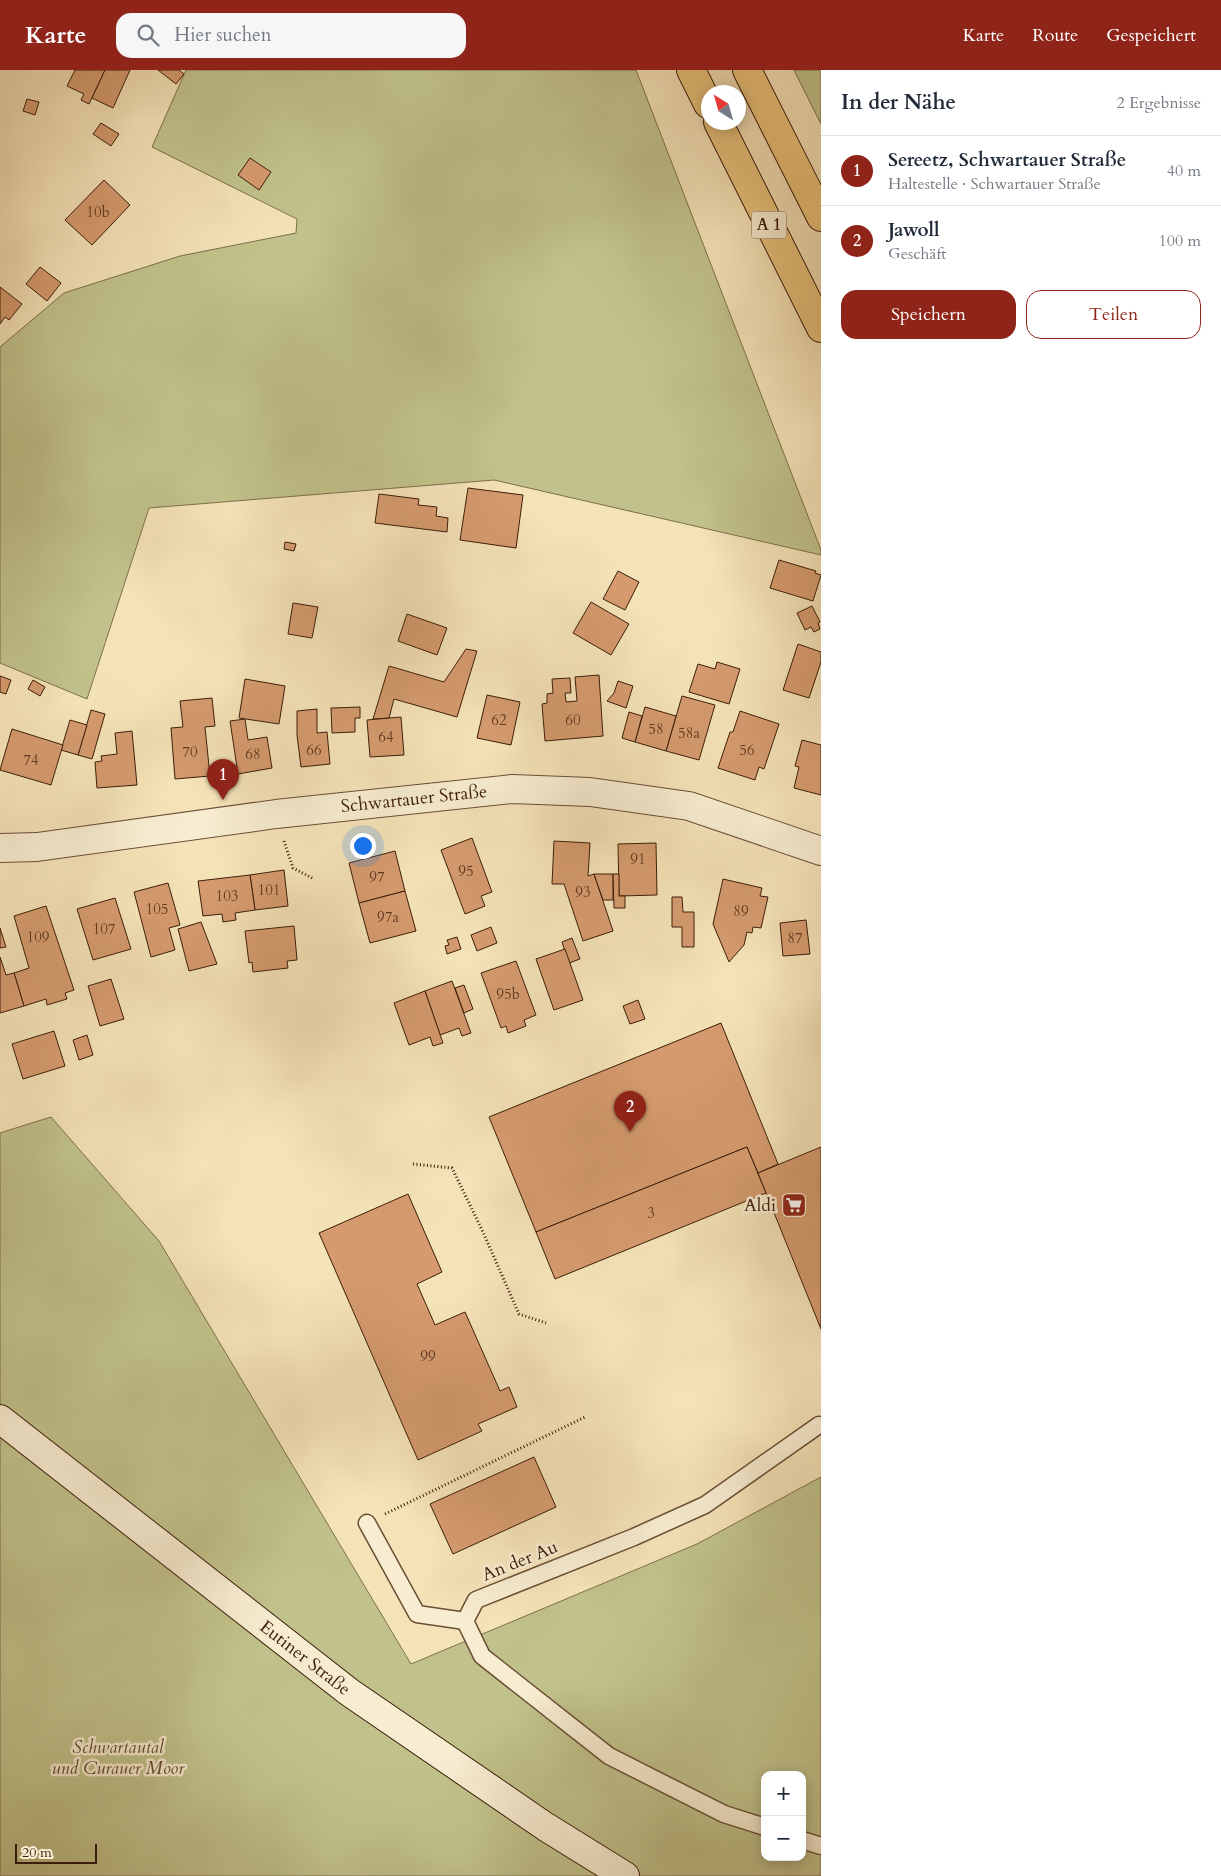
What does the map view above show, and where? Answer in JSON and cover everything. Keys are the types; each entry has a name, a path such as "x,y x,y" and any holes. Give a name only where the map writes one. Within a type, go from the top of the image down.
{"highway":[{"path":"691,70 701,90"},
{"path":"747,70 821,218"},
{"name":"A 1","path":"722,130 821,328"}],"street":[{"name":"Schwartauer Straße","path":"0,848 38,847 276,814 512,789 590,792 689,806 821,851"},
{"name":"Eutiner Straße","path":"0,1419 349,1692 546,1827 625,1876"}],"lane":[{"name":"An der Au","path":"465,1621 476,1600 634,1537 705,1505 819,1425"},
{"path":"367,1523 417,1614 465,1621 482,1656 609,1756 724,1814 761,1826"},
{"path":"806,1841 821,1846"}],"path":[{"path":"276,814 293,868 314,879"},
{"path":"413,1164 452,1168 519,1314 546,1323"},
{"path":"367,1523 585,1417"}],"green space":[{"path":"186,70 636,70 821,550 821,555 494,480 149,508 87,699 0,663 0,347 64,293 180,256 296,233 297,219 152,147"},
{"path":"794,70 821,70 821,124"},
{"name":"Schwartautal und Curauer Moor","path":"51,1117 159,1241 411,1664 697,1544 821,1477 821,1876 0,1876 0,1133"}],"building":[{"path":"75,70 105,70 89,104 81,100 84,94 67,86"},
{"path":"105,70 130,70 113,108 92,98"},
{"path":"158,70 179,70 184,74 176,84"},
{"path":"27,99 39,102 35,115 23,111"},
{"path":"101,123 119,134 111,146 93,134"},
{"path":"250,158 271,172 259,190 238,175"},
{"path":"104,180 130,205 92,245 65,220"},
{"path":"40,267 61,283 47,301 26,284"},
{"path":"0,287 22,304 9,320 5,317 0,324"},
{"path":"468,488 523,495 516,548 460,540"},
{"path":"379,494 419,499 418,505 437,507 436,516 448,518 447,532 375,523"},
{"path":"285,542 296,544 294,551 284,549"},
{"path":"779,560 816,571 815,573 821,575 813,601 770,588"},
{"path":"618,571 639,582 625,610 603,599"},
{"path":"591,602 629,624 611,655 573,633"},
{"path":"293,603 318,607 312,638 288,634"},
{"path":"812,606 820,622 818,623 820,629 814,632 811,627 805,630 797,613"},
{"path":"407,614 447,628 437,655 398,641"},
{"path":"798,644 821,652 821,662 809,698 783,690"},
{"path":"466,649 477,651 457,717 394,699 389,718 373,719 389,666 444,682"},
{"path":"717,662 740,669 729,704 689,692 698,664 715,669"},
{"path":"599,675 603,736 545,741 542,704 547,703 547,694 553,693 552,679 570,678 571,693 565,693 566,702 577,701 575,677"},
{"path":"0,676 11,680 6,694 0,692"},
{"path":"245,679 285,686 279,724 239,718"},
{"path":"33,680 45,687 40,696 28,689"},
{"path":"618,681 633,686 626,708 607,701 614,693"},
{"path":"487,695 520,702 511,745 477,738"},
{"path":"682,696 715,705 699,760 666,751"},
{"path":"212,698 215,726 205,727 210,776 175,779 171,728 183,727 180,701"},
{"path":"360,707 360,718 355,718 355,732 332,733 331,708"},
{"path":"645,707 676,716 666,751 635,742"},
{"path":"317,709 317,733 327,732 330,764 301,767 297,735 297,711"},
{"path":"91,710 105,714 92,759 78,755"},
{"path":"740,711 779,724 764,769 759,767 755,780 718,768 730,732 733,732"},
{"path":"629,712 642,716 635,742 622,738"},
{"path":"401,717 404,755 370,757 367,720"},
{"path":"245,719 248,740 267,737 272,768 238,774 230,721"},
{"path":"70,720 87,725 78,755 61,750"},
{"path":"12,729 63,745 51,785 0,770"},
{"path":"132,731 137,785 97,788 95,762 102,761 101,756 117,754 115,733"},
{"path":"802,740 821,745 821,795 794,788 799,767 795,766"},
{"path":"472,838 492,892 481,896 485,906 465,914 441,850"},
{"path":"554,841 590,843 588,876 594,874 613,931 583,941 564,884 552,884"},
{"path":"656,843 657,895 619,896 618,844"},
{"path":"395,851 405,891 359,903 349,863"},
{"path":"284,870 288,906 255,910 250,875"},
{"path":"594,874 613,874 613,900 603,900"},
{"path":"613,874 619,874 619,896 625,896 625,908 614,908"},
{"path":"250,875 255,910 235,913 236,920 223,922 222,914 203,916 198,881"},
{"path":"723,879 762,888 760,896 768,897 761,928 753,927 752,933 747,932 744,945 729,962 713,924"},
{"path":"168,883 180,925 169,928 175,950 151,957 134,892"},
{"path":"405,891 416,931 370,943 359,903"},
{"path":"672,897 682,897 683,912 694,912 694,947 682,947 682,927 672,927"},
{"path":"115,898 131,949 93,960 77,909"},
{"path":"46,906 74,990 65,993 67,999 47,1005 46,999 24,1006 14,973 29,968 14,916"},
{"path":"806,920 810,954 783,956 780,923"},
{"path":"201,922 217,964 189,971 178,929"},
{"path":"294,926 297,960 287,961 288,968 253,972 252,962 249,963 245,931"},
{"path":"491,927 497,943 477,951 471,935"},
{"path":"0,928 6,947 0,948"},
{"path":"457,937 461,949 447,954 445,946 449,945 447,940"},
{"path":"572,938 580,959 569,963 562,942"},
{"path":"565,949 583,1000 554,1010 536,959"},
{"path":"0,957 6,975 14,973 24,1006 0,1013"},
{"path":"516,961 536,1015 524,1020 526,1026 508,1033 506,1026 501,1028 481,973"},
{"path":"111,979 124,1019 100,1026 88,986"},
{"path":"452,981 471,1033 462,1036 459,1028 440,1035 425,991"},
{"path":"464,985 473,1009 464,1013 455,988"},
{"path":"425,991 443,1043 433,1046 430,1037 409,1045 394,1003"},
{"path":"638,1000 645,1019 630,1024 623,1006"},
{"path":"721,1023 778,1164 758,1173 747,1147 536,1232 489,1117"},
{"path":"54,1031 65,1066 23,1079 12,1044"},
{"path":"87,1035 93,1055 79,1060 73,1040"},
{"path":"747,1147 766,1193 555,1279 536,1232"},
{"path":"821,1147 821,1329 758,1173"},
{"path":"408,1194 442,1272 417,1284 435,1325 465,1312 500,1391 509,1387 517,1407 478,1424 482,1431 418,1460 319,1233"},
{"path":"534,1457 556,1507 453,1554 430,1504"}],"place":[{"name":"Sereetz, Schwartauer Straße","path":"223,800"},
{"name":"Jawoll","path":"630,1132"},
{"name":"Aldi","path":"794,1205"}]}
